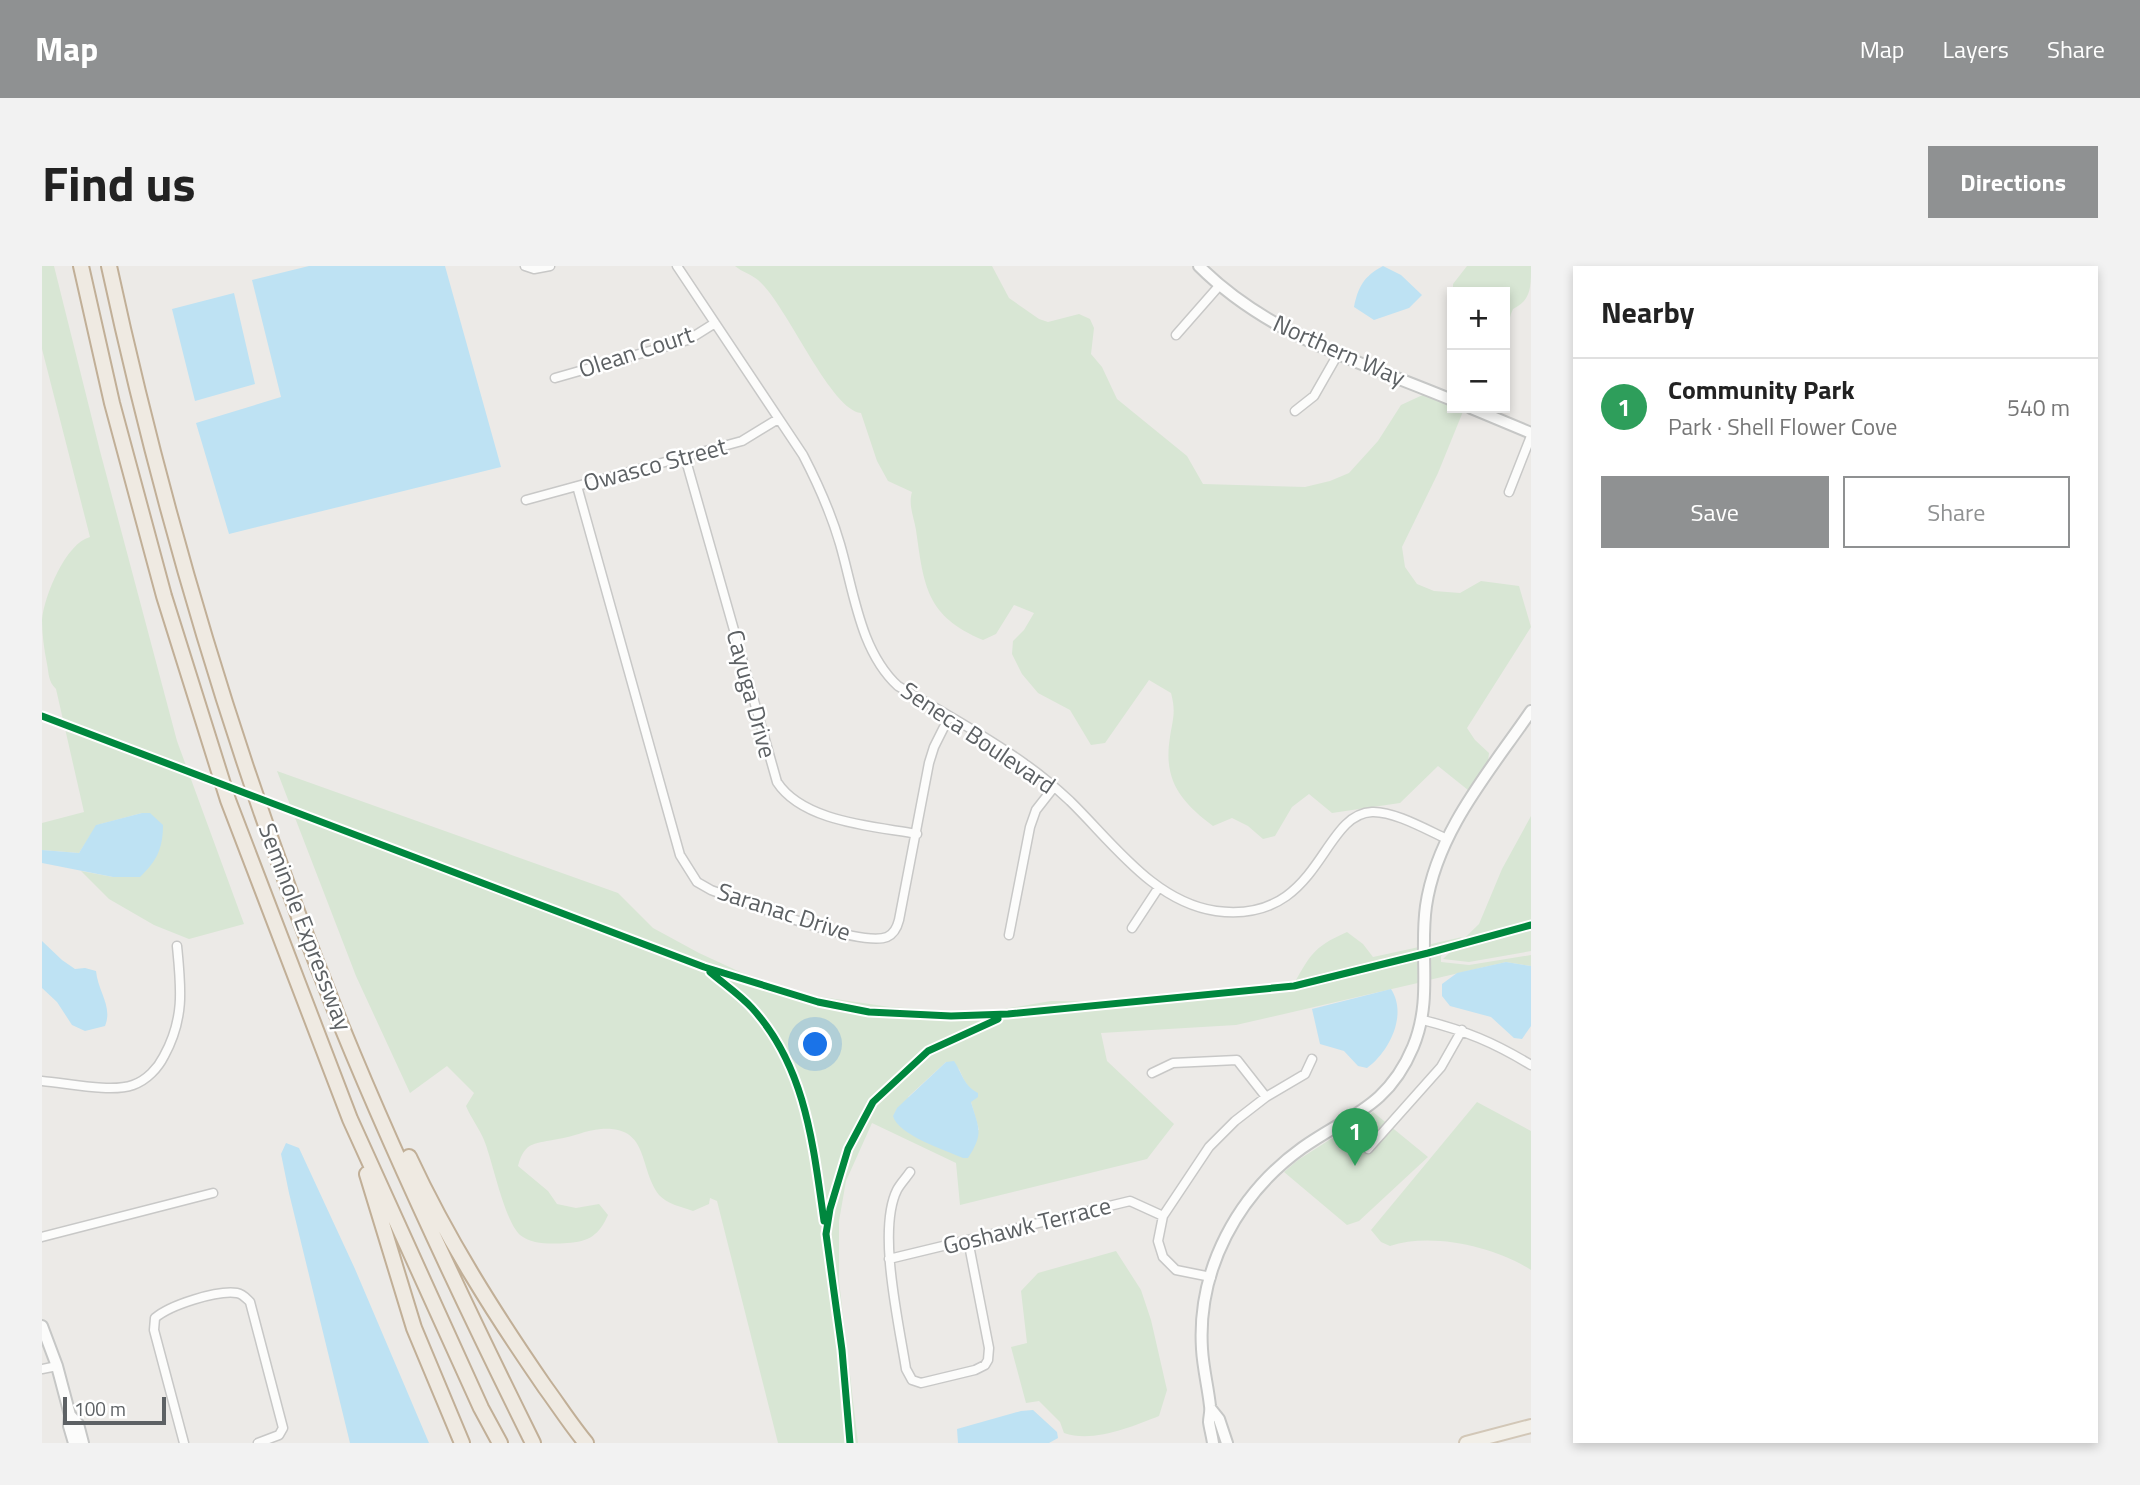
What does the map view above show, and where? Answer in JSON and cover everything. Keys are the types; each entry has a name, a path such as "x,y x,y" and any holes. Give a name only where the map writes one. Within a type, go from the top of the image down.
{"highway":[{"name":"Seminole Expressway","path":"81,266 122,442 164,596 228,800 350,1119 481,1408 500,1443"},
{"name":"Seminole Expressway","path":"109,266 173,527 261,812 342,1027 453,1283 533,1443"},
{"path":"306,934 320,954 375,1084 442,1224 489,1306 586,1443"},
{"path":"350,1119 414,1328 462,1443"},
{"path":"546,1388 558,1398 593,1443"}],"main road":[{"path":"1466,1443 1531,1426"}],"street":[{"path":"525,266 534,269 550,266"},
{"name":"Seneca Boulevard","path":"677,266 803,455 830,512 867,639 885,674 898,686 1024,763 1054,787 1159,887 1200,908 1251,911 1270,905 1296,890 1335,838 1356,817 1372,812 1390,815 1447,839"},
{"name":"Northern Way","path":"1199,266 1219,286 1270,322 1338,354 1447,398"},
{"path":"1176,335 1219,286"},
{"name":"Olean Court","path":"555,378 688,340 715,323"},
{"path":"1295,411 1314,396 1338,354"},
{"path":"1482,413 1531,435 1509,492"},
{"name":"Owasco Street","path":"526,500 742,441 778,419"},
{"name":"Cayuga Drive","path":"685,457 777,782 791,800 816,812 917,834"},
{"name":"Saranac Drive","path":"577,486 680,855 697,882 711,890 806,924 858,936 891,936 899,920 929,763 949,717"},
{"path":"1213,1443 1202,1347 1204,1308 1211,1277 1233,1220 1245,1201 1282,1163 1368,1108 1402,1069 1413,1049 1423,1020 1426,990 1423,937 1426,902 1433,873 1447,839 1469,802 1531,711"},
{"path":"1009,934 1030,827 1036,810 1054,787"},
{"path":"1132,928 1159,887"},
{"path":"42,1081 115,1088 133,1085 148,1077 162,1061 180,1018 181,984 177,946"},
{"path":"1423,1020 1462,1030 1494,1043 1531,1065"},
{"path":"1368,1149 1441,1067 1462,1030"},
{"path":"1211,1277 1175,1270 1163,1257 1158,1241 1163,1216 1209,1147 1235,1121 1266,1097 1305,1074 1312,1059"},
{"path":"1152,1073 1173,1063 1237,1060 1266,1097"},
{"path":"910,1172 897,1190 890,1221 889,1259 906,1369 912,1380 921,1384 975,1370 985,1365 988,1360 989,1348 968,1240"},
{"path":"42,1237 213,1193"},
{"name":"Goshawk Terrace","path":"889,1259 1130,1201 1163,1216"},
{"path":"184,1443 154,1330 155,1318 164,1310 207,1297 241,1293 250,1302 283,1428 279,1435 258,1443"},
{"path":"42,1326 57,1366 70,1415 69,1426 74,1443"},
{"path":"42,1369 57,1366"},
{"path":"1211,1409 1219,1419 1227,1443"},
{"path":"70,1415 78,1424 83,1443"}],"green space":[{"path":"42,266 54,266 177,741 244,924 189,939 154,925 109,899 81,871 113,877 150,813 97,825 79,853 42,850 42,823 84,812 56,689 49,677 42,620 47,598 58,572 73,549 90,537 42,349"},
{"path":"735,266 992,266 1009,298 1039,319 1048,322 1079,314 1090,319 1094,328 1091,354 1102,367 1117,399 1187,456 1203,484 1305,487 1330,481 1349,473 1378,441 1401,405 1427,393 1447,402 1447,413 1462,413 1438,473 1402,547 1405,567 1417,584 1434,591 1460,593 1481,581 1519,586 1531,627 1467,728 1489,753 1480,778 1468,790 1438,766 1400,803 1332,813 1309,794 1292,807 1275,836 1263,839 1248,826 1232,818 1213,826 1183,798 1176,788 1169,766 1168,752 1174,710 1171,693 1149,680 1105,743 1091,745 1070,710 1038,693 1022,674 1012,654 1013,641 1024,630 1034,613 1014,605 996,634 983,640 964,631 939,609 931,597 922,567 911,506 912,492 888,481 877,461 861,413 849,407 836,394 782,310 755,278"},
{"path":"1467,266 1531,266 1527,297 1513,309 1510,316 1510,287 1453,287"},
{"path":"277,771 618,893 653,928 699,953 751,977 815,996 890,1007 980,1013 1051,1001 1164,1002 1291,989 1318,948 1347,932 1363,944 1373,957 1419,947 1422,982 1236,1025 1101,1033 1107,1061 1174,1124 1147,1159 960,1205 956,1163 872,1123 846,1181 839,1221 839,1281 858,1443 778,1443 717,1201 710,1198 709,1204 693,1211 666,1201 652,1184 640,1150 628,1134 617,1130 595,1130 532,1145 524,1152 518,1166 548,1191 557,1204 576,1208 599,1204 608,1215 601,1228 587,1239 555,1244 530,1241 520,1235 509,1217 484,1140 466,1106 474,1093 447,1066 410,1093 356,976","holes":["946,1062 959,1069 970,1089 979,1130 908,1097"]},
{"path":"1531,816 1531,951 1469,962 1443,959 1479,924 1502,869"},
{"path":"1462,937 1441,956 1441,962 1469,965 1531,955 1531,966 1506,962 1429,980 1427,945"},
{"path":"1477,1102 1531,1131 1531,1270 1500,1255 1463,1244 1425,1241 1390,1246 1381,1242 1371,1230"},
{"path":"1373,1112 1428,1157 1359,1221 1347,1225 1284,1172 1298,1160"},
{"path":"1116,1251 1141,1290 1151,1320 1167,1390 1159,1416 1099,1435 1075,1436 1064,1433 1060,1422 1039,1401 1026,1403 1011,1347 1027,1343 1021,1291 1038,1273"}],"water":[{"path":"309,266 445,266 501,467 229,534 196,423 281,397 252,280"},
{"path":"1383,266 1401,275 1422,295 1409,308 1374,320 1354,307 1363,283"},
{"path":"234,293 255,384 195,401 172,309"},
{"path":"150,813 163,825 158,854 140,877 113,877 42,863 42,850 79,853 96,825"},
{"path":"42,941 75,969 96,971 106,1005 105,1026 85,1031 72,1025 57,1002 42,988"},
{"path":"1506,962 1531,966 1531,1026 1522,1039 1514,1038 1491,1017 1450,1006 1442,996 1442,984 1457,973"},
{"path":"1391,989 1398,1010 1394,1032 1382,1053 1367,1068 1358,1066 1344,1051 1320,1044 1312,1009"},
{"path":"954,1061 966,1083 978,1093 978,1097 971,1102 978,1125 978,1136 968,1158 913,1136 897,1123 893,1116 897,1108 946,1062"},
{"path":"286,1143 299,1148 355,1269 429,1443 350,1443 289,1193 281,1154"},
{"path":"1033,1410 1057,1432 1058,1438 1049,1443 958,1443 957,1429"}],"cycle path":[{"path":"42,716 704,967 818,1002 869,1012 951,1016 1008,1014 1294,986 1531,925"},
{"path":"710,972 752,1008 770,1031 796,1081 811,1136 824,1221"},
{"path":"850,1443 842,1350 826,1234 830,1209 848,1149 873,1102 928,1051 998,1019"}],"place":[{"name":"Community Park","path":"1355,1166"}]}
